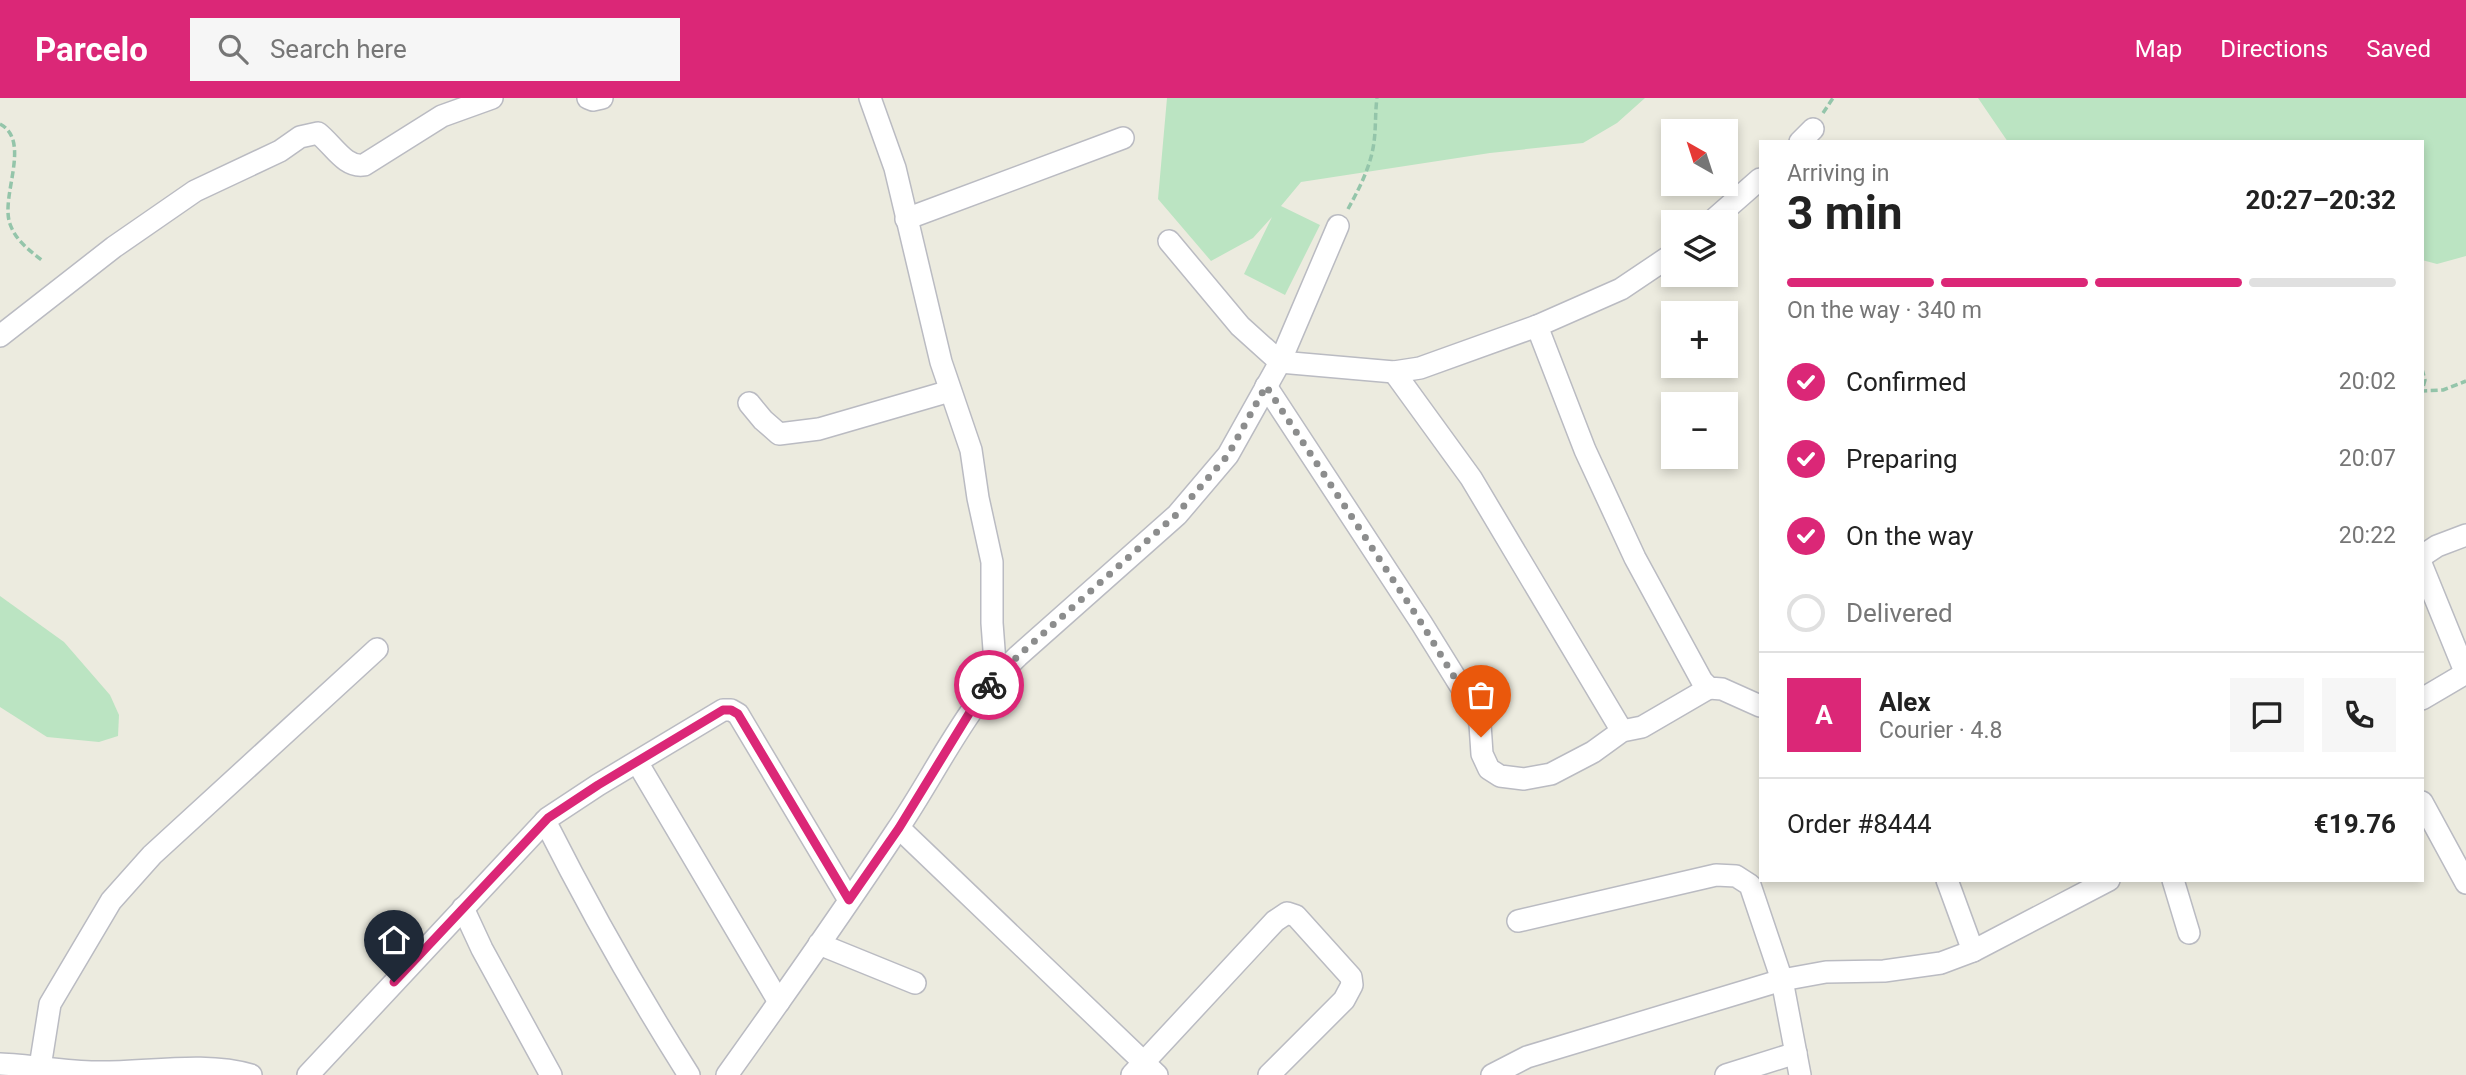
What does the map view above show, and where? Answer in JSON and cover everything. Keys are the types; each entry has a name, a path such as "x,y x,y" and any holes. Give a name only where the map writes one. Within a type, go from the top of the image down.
{"street":[{"path":"0,336 153,218 195,191 280,151 300,137 318,134 333,146 348,164 355,167 364,165 442,116 492,98"},
{"path":"587,98 602,98"},
{"path":"870,98 895,168 950,391 971,450 992,562 992,623 996,676"},
{"path":"906,219 1123,138"},
{"path":"1724,210 1759,179"},
{"path":"727,1075 899,828 978,699 996,676 1177,514 1228,455 1280,362 1338,226"},
{"path":"1169,242 1240,326 1280,362 1394,372 1420,368 1536,326 1621,289 1661,262"},
{"path":"1536,326 1586,450 1635,558 1702,681 1709,688"},
{"path":"1394,372 1471,478 1622,731"},
{"path":"1266,386 1422,624 1475,711 1480,724 1482,754 1489,769 1500,776 1524,779 1551,774 1594,752 1622,731 1643,727 1709,688 1722,689 1759,706"},
{"path":"749,402 779,434 818,429 950,391"},
{"path":"2424,555 2437,546 2466,535"},
{"path":"2424,571 2466,673 2424,698"},
{"path":"40,1067 50,1004 111,901 152,855 377,649"},
{"path":"308,1075 545,821 598,785 723,710 738,714 849,900"},
{"path":"637,762 779,1002"},
{"path":"2424,806 2466,883"},
{"path":"545,821 599,925 689,1075"},
{"path":"899,828 1144,1071 1275,922 1287,913 1296,916 1351,977 1352,985 1344,1000 1269,1075"},
{"path":"1518,922 1716,875 1736,876 1750,885 1782,980 1800,1075"},
{"path":"1948,882 1973,951"},
{"path":"1492,1075 1527,1057 1782,980 1826,972 1884,971 1941,963 1973,951 2105,882"},
{"path":"2174,882 2189,933"},
{"path":"463,908 482,949 551,1075"},
{"path":"819,944 915,983"},
{"path":"1726,1075 1796,1053"},
{"path":"0,1064 94,1073 187,1069 239,1071 251,1075"}],"path":[{"path":"1338,226 1358,191 1371,159 1377,98"},
{"path":"0,124 8,128 13,140 15,159 7,208 10,225 24,247 43,261"},
{"path":"2424,391 2443,390 2466,381"}],"green space":[{"path":"1167,98 1645,98 1617,123 1583,143 1490,153 1301,182 1281,206 1320,225 1285,295 1244,274 1272,217 1253,238 1211,261 1158,199"},
{"path":"1978,98 2466,98 2466,256 2437,264 2424,261 2424,140 2007,140"},
{"path":"0,596 64,642 110,695 119,715 118,736 99,742 47,737 0,707"}],"way so far":[{"path":"989,685 1177,514 1228,455 1266,386 1283,408 1349,515 1422,624 1475,711 1481,737"}],"route":[{"path":"394,982 548,818 723,710 738,714 849,900 899,828 989,685"}]}
